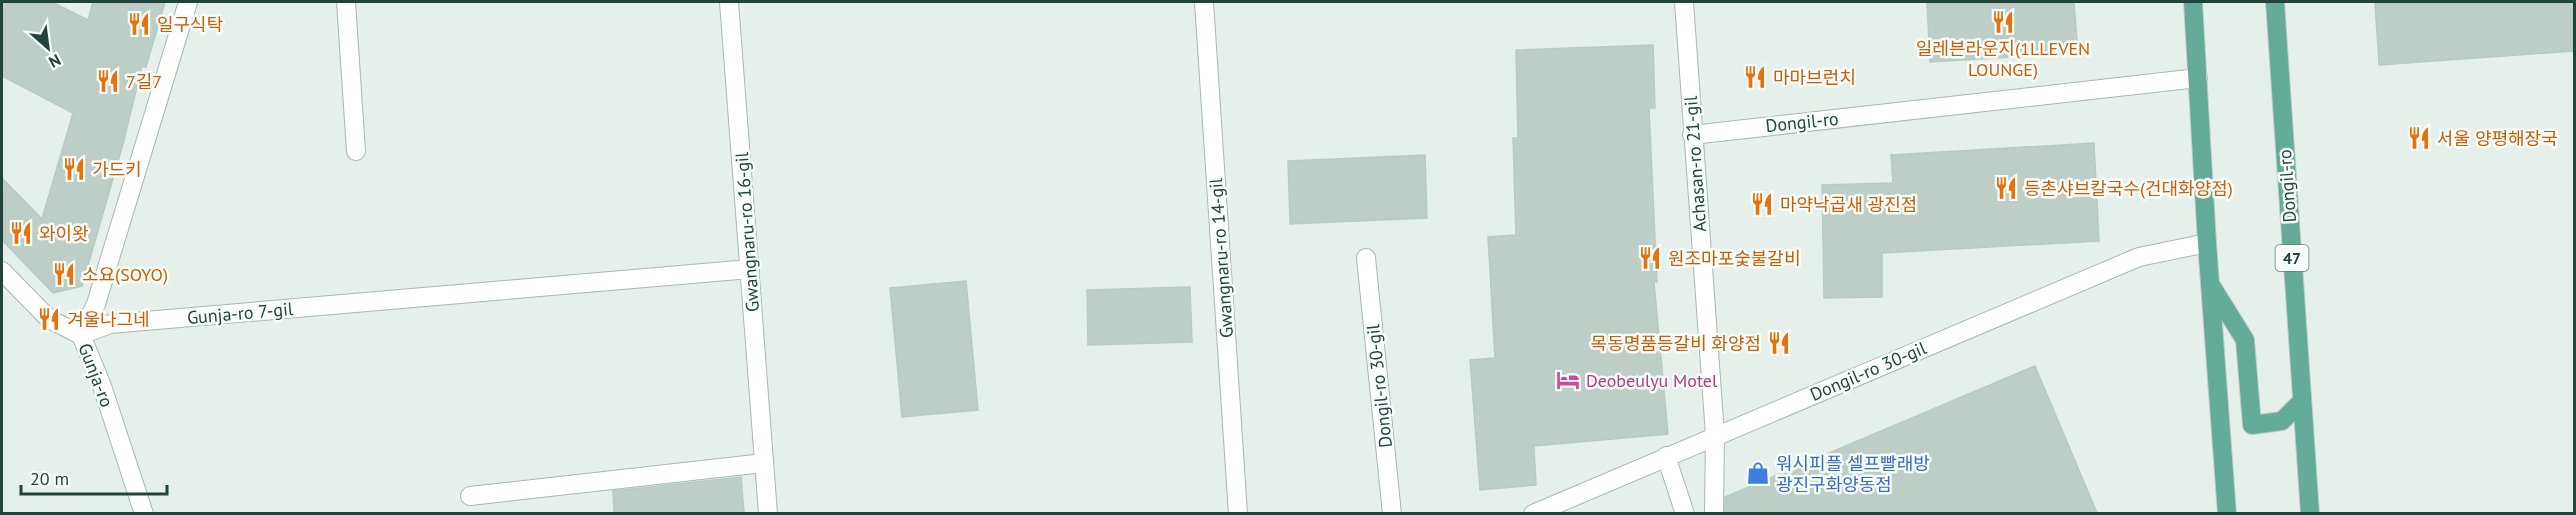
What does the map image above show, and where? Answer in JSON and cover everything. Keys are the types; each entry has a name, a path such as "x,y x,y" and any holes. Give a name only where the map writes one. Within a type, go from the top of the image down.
{"main road":[{"path":"2193,2 2207,243 2227,513"},
{"name":"Dongil-ro","path":"2275,2 2310,513"},
{"path":"2210,282 2245,340 2252,425 2282,421 2302,401"}],"street":[{"path":"81,335 96,304 188,2"},
{"path":"346,2 356,151"},
{"name":"Gwangnaru-ro 16-gil","path":"729,2 768,513"},
{"name":"Gwangnaru-ro 14-gil","path":"1204,2 1238,513"},
{"name":"Achasan-ro 21-gil","path":"1684,2 1715,435 1714,513"},
{"name":"Dongil-ro","path":"1692,135 2198,78"},
{"name":"Dongil-ro 30-gil","path":"1533,513 2139,257 2207,243"},
{"name":"Dongil-ro 30-gil","path":"1365,258 1392,513"},
{"name":"Gunja-ro 7-gil","path":"81,335 110,324 750,270"},
{"name":"Gunja-ro","path":"2,271 49,319 81,335 102,386 144,513"},
{"path":"1666,456 1685,513"},
{"path":"470,496 764,463"}],"building":[{"path":"2,2 52,2 88,20 93,2 165,2 146,67 142,66 123,144 82,286 53,293 2,240 2,178 42,219 73,113 2,76"},
{"path":"1927,2 2074,2 2078,53 1930,62"},
{"path":"2375,2 2574,2 2574,51 2379,65"},
{"path":"1653,45 1655,108 1649,108 1657,282 1654,282 1668,434 1534,446 1536,485 1480,490 1470,360 1495,358 1488,237 1516,235 1513,138 1518,138 1516,50"},
{"path":"2094,143 2099,241 1882,253 1882,297 1824,298 1822,185 1893,183 1891,155"},
{"path":"1425,155 1427,218 1290,224 1288,161"},
{"path":"966,281 978,410 902,417 890,288"},
{"path":"1190,287 1192,342 1088,345 1087,290"},
{"path":"2035,366 2097,513 1725,513 1725,497"},
{"path":"741,477 744,513 614,513 613,491"}],"place":[{"name":"일레븐라운지(1LLEVEN LOUNGE)","path":"2003,22"},
{"name":"일구식탁","path":"139,24"},
{"name":"마마브런치","path":"1755,77"},
{"name":"7길7","path":"108,81"},
{"name":"서울 양평해장국","path":"2419,138"},
{"name":"가드키","path":"74,169"},
{"name":"등촌샤브칼국수(건대화양점)","path":"2006,188"},
{"name":"마약낙곱새 광진점","path":"1762,204"},
{"name":"와이왓","path":"21,233"},
{"name":"원조마포숯불갈비","path":"1650,258"},
{"name":"소요(SOYO)","path":"64,274"},
{"name":"겨울나그네","path":"49,319"},
{"name":"목동명품등갈비 화양점","path":"1779,343"},
{"name":"Deobeulyu Motel","path":"1568,380"},
{"name":"워시피플 셀프빨래방 광진구화양동점","path":"1758,473"}]}
